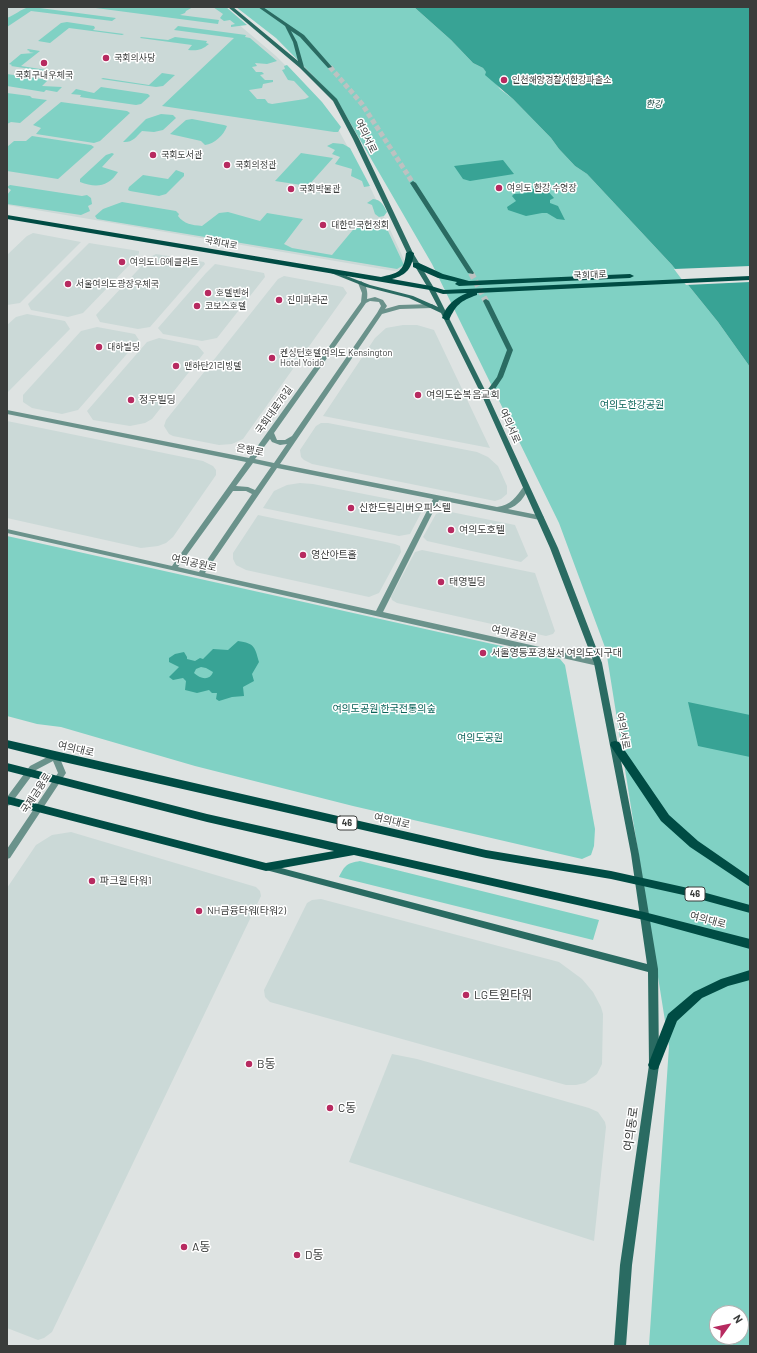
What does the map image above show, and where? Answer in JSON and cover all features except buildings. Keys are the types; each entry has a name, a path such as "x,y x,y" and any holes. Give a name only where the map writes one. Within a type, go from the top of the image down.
{"main road":[{"name":"여의서로","path":"230,7 302,67 335,100 356,139 416,265 431,288 486,398 554,548 598,663 615,745 644,916"},
{"path":"260,7 302,36 330,67"},
{"path":"287,27 295,42 302,67"},
{"path":"413,184 471,273"},
{"name":"국회대로","path":"7,217 334,273 380,279 431,288 443,292 484,290 502,286 750,271"},
{"path":"380,279 393,276 406,270 409,264 410,253"},
{"path":"416,265 441,276 474,284"},
{"path":"334,273 361,283 411,297 432,306 444,315 456,301 484,290"},
{"name":"국회대로","path":"431,288 439,286 474,284 502,286 750,278"},
{"path":"486,300 510,350 500,377 486,398"},
{"name":"여의대로","path":"7,744 486,854 639,881 688,892 750,909"},
{"path":"615,745 665,818 694,844 726,868 750,883"},
{"name":"여의대로","path":"7,767 207,818 356,850 644,916 750,944"},
{"name":"여의대로","path":"8,801 40,808 653,969"},
{"name":"여의대로","path":"266,867 356,850"},
{"name":"여의동로","path":"620,1346 626,1265 654,1065 653,969 644,916"},
{"path":"654,1065 672,1018 698,995 725,982 750,975"}],"street":[{"path":"201,574 384,306 381,301 371,299 364,302 365,293 361,283"},
{"name":"국회대로76길","path":"174,568 364,302"},
{"path":"380,313 399,307 432,306"},
{"name":"은행로","path":"7,412 540,518"},
{"path":"270,433 274,441 279,443 290,441 296,436"},
{"path":"496,509 502,509 515,503 523,494 526,487"},
{"path":"230,489 246,488 254,490 256,494"},
{"path":"378,614 437,497"},
{"name":"여의공원로","path":"7,531 598,663"},
{"name":"국제금융로","path":"7,856 62,773 55,756 33,768 8,801"}],"shaded area":[{"path":"7,7 218,7 276,56 306,86 338,129 372,191 407,266 401,270 394,271 7,205"},
{"path":"33,233 81,242 20,303 7,305 7,255 27,236"},
{"path":"89,243 139,251 139,253 138,256 83,313 68,317 31,310 28,304"},
{"path":"156,254 204,262 205,264 150,327 138,329 100,322 96,315 150,257"},
{"path":"215,264 264,273 265,277 217,338 202,341 163,334 158,328"},
{"path":"284,276 343,287 347,293 243,439 232,444 219,445 169,434 164,426 166,420 278,279"},
{"path":"27,314 65,321 70,329 7,393 7,325 16,317"},
{"path":"403,325 417,325 434,330 490,448 323,416 375,338 386,328"},
{"path":"97,327 135,334 139,340 78,410 62,414 32,408 23,402 23,395 81,331"},
{"path":"159,338 198,346 204,353 152,419 145,423 130,426 93,420 87,411 147,342"},
{"path":"7,421 203,461 213,466 216,470 216,475 173,537 166,543 158,546 141,548 7,518"},
{"path":"321,423 328,423 477,452 488,457 498,466 507,486 507,494 501,499 495,501 312,464 301,457 300,450 316,426"},
{"path":"300,483 313,484 415,504 420,507 422,511 410,534 399,536 263,508 274,491 287,485"},
{"path":"446,511 515,525 528,556 521,562 427,541 423,537 436,514"},
{"path":"258,515 395,544 400,546 401,552 379,593 369,597 246,570 236,565 233,559 233,553"},
{"path":"422,550 535,573 555,631 553,634 546,636 397,603 392,600 391,597 415,552"},
{"path":"71,832 256,887 260,891 261,896 52,1332 44,1338 38,1340 7,1328 7,888 36,845 52,835"},
{"path":"321,899 559,962 582,979 593,992 601,1007 603,1014 602,1064 597,1074 585,1083 566,1085 270,1002 265,997 264,990 307,903 312,900"},
{"path":"392,1054 417,1059 589,1108 598,1112 605,1122 606,1127 594,1241 349,1162"}],"green space":[{"path":"29,7 116,18 112,21 31,11 7,27 7,18"},
{"path":"88,7 193,7 180,15 219,20 218,24"},
{"path":"213,7 226,7 247,25 231,27 231,25 235,24 230,20 224,21 220,18 223,14"},
{"name":"여의도한강공원","path":"236,7 414,7 451,40 473,63 483,68 500,89 513,99 551,138 575,166 587,174 672,265 718,322 750,367 750,1346 649,1346 669,1046 606,650 559,523 432,264 337,100 276,38"},
{"path":"67,22 94,26 95,28 93,30 124,34 122,35 69,28 50,43 38,41 61,23"},
{"path":"178,26 246,35 245,37 250,38 277,61 267,64 255,63 257,66 252,67 256,72 262,72 264,74 260,75 265,80 273,80 273,82 263,84 262,88 249,90 257,99 265,99 268,103 272,104 305,99 309,97 294,81 288,80 282,70 285,69 284,66 287,65 322,102 341,127 338,132 162,106 234,38 174,30"},
{"path":"175,37 207,41 206,43 209,44 199,50 188,50 192,45 140,38 168,40"},
{"path":"27,50 40,51 21,66 66,73 64,74 11,66 12,65 9,64 21,54 34,53 29,52 30,51"},
{"path":"162,73 175,75 163,86 156,87 101,79 103,78 149,85"},
{"path":"7,74 48,80 42,86 62,87 57,92 46,90 44,92 7,86"},
{"path":"101,87 148,94 150,96 141,104 136,105 80,97 81,95 71,94 76,89 94,93"},
{"path":"7,93 47,100 20,123 11,122 7,124"},
{"path":"61,102 127,111 130,113 100,141 94,143 36,134 41,128 33,125"},
{"path":"161,114 173,115 176,118 163,130 154,132 142,131 131,141 123,142 146,119"},
{"path":"192,119 227,126 224,133 212,143 205,145 201,141 170,134 186,120"},
{"path":"32,136 91,145 94,147 58,179 7,171 7,147 14,141 26,141"},
{"path":"333,143 343,144 350,148 370,186 364,187 362,181 351,176 352,169 335,164 340,157 332,154 335,150 327,146"},
{"path":"112,153 114,154 102,167 118,172 110,181 101,185 91,185 80,182 80,179 106,155"},
{"path":"301,153 333,158 308,186 275,181"},
{"path":"176,170 184,173 184,176 166,194 159,196 128,190 129,187 143,175 168,179"},
{"path":"10,185 82,196 87,195 91,198 92,204 88,206 90,211 81,215 7,204 7,195 11,190 7,187"},
{"path":"373,199 380,201 383,205 387,212 384,216 379,217 375,214 372,205 367,203"},
{"path":"122,202 176,211 179,214 178,216 180,219 192,225 202,226 219,213 228,212 260,221 267,213 303,219 284,244 292,248 332,255 357,225 386,230 388,231 404,265 397,269 97,219 95,216 103,209"},
{"name":"여의도공원","path":"7,536 560,659 565,665 595,829 594,846 591,855 582,859 353,806 195,766 61,727 37,724 7,716"},
{"path":"360,861 599,920 593,940 339,877 347,865"}],"water":[{"name":"한강","path":"414,7 750,7 750,367 718,322 672,265 587,174 575,166 551,138 513,99 485,75 486,72 483,68 473,63 451,40"},
{"path":"503,160 514,174 470,181 463,179 454,166"},
{"path":"532,189 546,189 554,198 550,200 550,203 558,206 565,220 557,219 547,213 526,216 508,210 507,207 516,201 512,196 514,194 527,193"},
{"path":"238,641 248,643 255,650 259,662 252,674 254,681 243,687 244,696 232,697 219,701 216,699 217,693 212,693 209,690 197,693 185,690 186,681 183,678 173,680 169,677 179,667 169,662 169,658 175,654 184,652 187,659 195,661 200,658 203,659 213,649 228,650","holes":["201,667 213,672 210,677 202,678 194,673 196,669"]},
{"path":"688,702 750,715 750,757 698,746"}],"pier":[{"path":"750,266 750,282 686,285 674,269"}],"tunnel":[{"path":"330,67 362,104 413,183"},
{"path":"471,273 486,301"}],"place":[{"name":"국회의사당","path":"106,58"},
{"name":"국회구내우체국","path":"44,63"},
{"name":"인천해양경찰서한강파출소","path":"504,80"},
{"name":"국회도서관","path":"153,155"},
{"name":"국회의정관","path":"227,165"},
{"name":"여의도 한강 수영장","path":"499,188"},
{"name":"국회박물관","path":"291,189"},
{"name":"대한민국헌정회","path":"323,225"},
{"name":"여의도LG에클라트","path":"122,262"},
{"name":"서울여의도광장우체국","path":"68,284"},
{"name":"호텔벤허","path":"208,293"},
{"name":"진미파라곤","path":"279,300"},
{"name":"코보스호텔","path":"197,306"},
{"name":"대하빌딩","path":"99,347"},
{"name":"켄싱턴호텔여의도 Kensington Hotel Yoido","path":"272,358"},
{"name":"맨하탄21리빙텔","path":"176,366"},
{"name":"여의도순복음교회","path":"418,395"},
{"name":"정우빌딩","path":"131,400"},
{"name":"신한드림리버오피스텔","path":"351,508"},
{"name":"여의도호텔","path":"451,530"},
{"name":"영산아트홀","path":"303,555"},
{"name":"태영빌딩","path":"441,582"},
{"name":"서울영등포경찰서 여의도지구대","path":"483,653"},
{"name":"파크원 타워1","path":"92,881"},
{"name":"NH금융타워(타워2)","path":"199,911"},
{"name":"LG트윈타워","path":"466,995"},
{"name":"B동","path":"249,1064"},
{"name":"C동","path":"330,1108"},
{"name":"A동","path":"184,1247"},
{"name":"D동","path":"297,1255"}],"park label":[{"name":"여의도공원 한국전통의숲","path":"384,709"}]}
